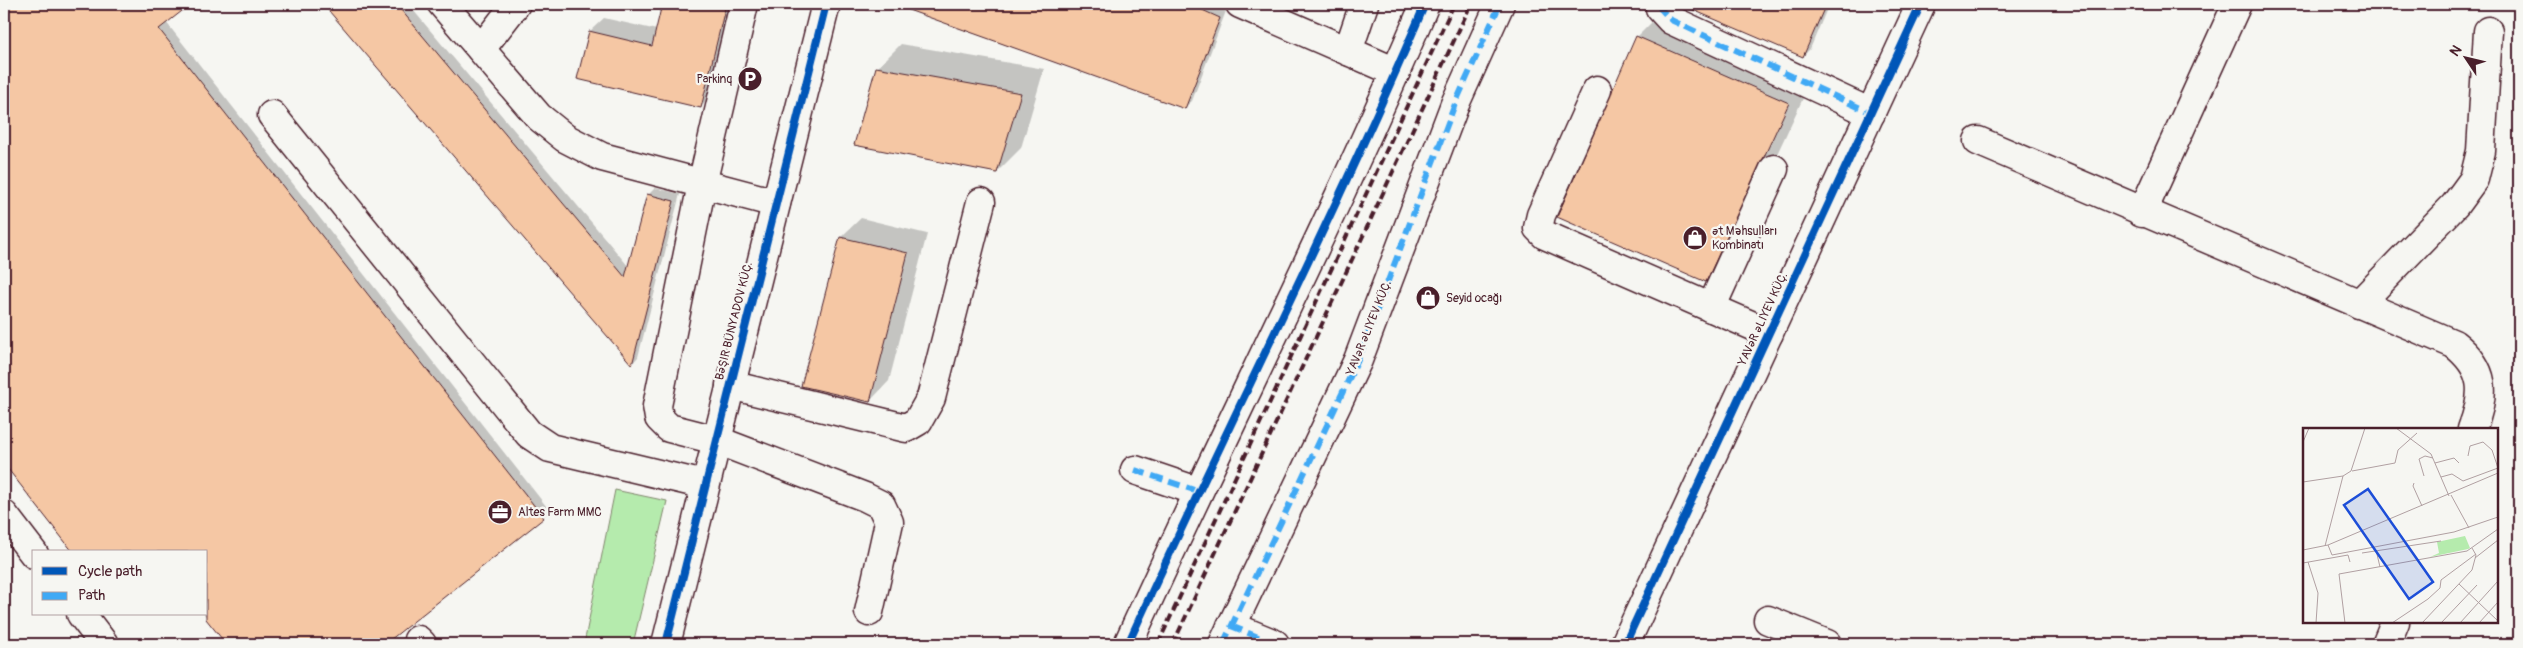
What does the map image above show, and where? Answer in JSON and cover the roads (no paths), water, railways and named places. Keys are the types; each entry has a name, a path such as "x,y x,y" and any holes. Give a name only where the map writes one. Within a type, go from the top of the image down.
{"street":[{"path":"442,4 538,116 565,138 602,157 776,203"},
{"path":"481,49 516,4"},
{"path":"744,4 702,184 657,406 659,418 669,428 716,440 865,497 881,506 889,522 869,612"},
{"name":"BƏŞIR BÜNYADOV KÜÇ.","path":"666,644 826,4"},
{"path":"1240,4 1396,72"},
{"path":"1348,51 1364,4"},
{"path":"1128,644 1197,491 1396,72 1425,4"},
{"name":"YAVƏR ƏLIYEV KÜÇ.","path":"1227,635 1358,360 1455,104 1500,4"},
{"path":"1660,4 1660,8 1671,20 1870,112"},
{"name":"YAVƏR ƏLIYEV KÜÇ.","path":"1625,644 1921,4"},
{"path":"2142,213 2237,4"},
{"path":"2359,304 2455,206 2474,179 2481,152 2488,31"},
{"path":"1597,90 1541,215 1538,228 1545,235 1768,333"},
{"path":"272,115 529,434 550,448 705,485"},
{"path":"1978,141 2142,213 2454,344 2468,355 2476,367 2482,385 2478,414 2472,428"},
{"path":"1711,308 1774,169"},
{"path":"730,385 906,428 918,421 931,398 981,202"},
{"path":"1135,470 1197,491"},
{"path":"4,515 32,551"},
{"path":"83,616 104,644"},
{"path":"1768,620 1828,644"},
{"path":"2386,644 2395,623"},
{"path":"1227,635 1275,644"}],"railway":[{"path":"1158,644 1454,4"},
{"path":"1173,644 1471,4"}],"place":[{"name":"Parkinq","path":"750,79"},
{"name":"Ət Məhsulları Kombinatı","path":"1695,238"},
{"name":"Seyid ocağı","path":"1428,298"},
{"name":"Altes Farm MMC","path":"500,512"}]}
